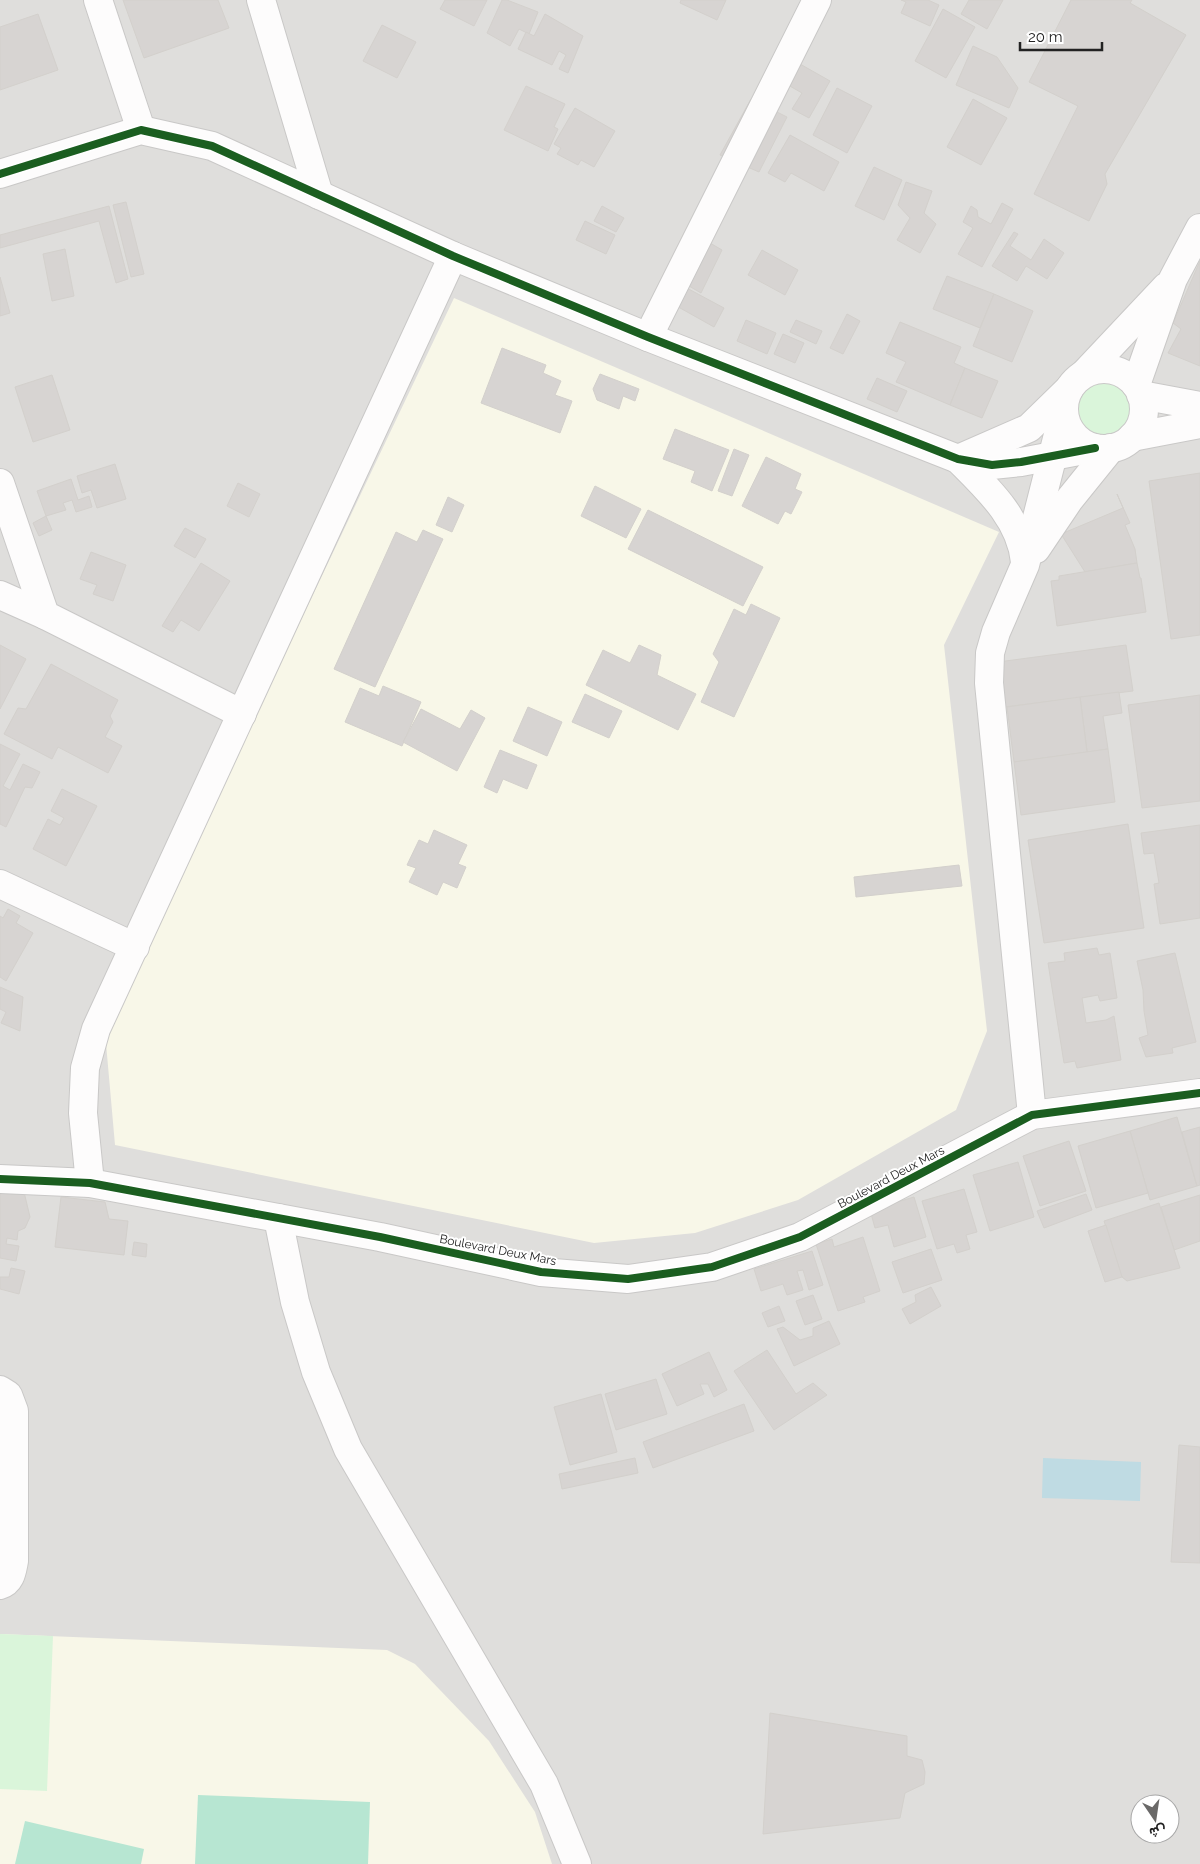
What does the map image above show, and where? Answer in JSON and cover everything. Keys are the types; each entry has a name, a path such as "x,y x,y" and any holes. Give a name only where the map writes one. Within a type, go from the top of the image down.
{"street":[{"path":"98,0 141,130"},
{"path":"262,0 319,195"},
{"path":"648,337 818,0"},
{"path":"0,174 141,130 212,146 453,256 648,337 958,459 992,465 1021,462 1200,424"},
{"path":"1139,390 1174,279 1200,228"},
{"path":"90,1183 83,1113 85,1068 96,1029 453,256"},
{"path":"1032,1115 989,683 990,653 996,632 1025,565 1053,456 1073,391 1174,279"},
{"path":"958,459 1029,428 1096,370 1107,369 1118,372 1128,377 1139,390 1144,406 1143,418 1138,428 1112,444 1069,500 1025,565"},
{"path":"1139,390 1200,406"},
{"path":"1073,391 1066,422 1070,431 1077,438 1112,444"},
{"path":"958,459 990,491 1006,514 1019,535 1024,550 1025,565"},
{"path":"0,483 45,615"},
{"path":"0,595 45,615 242,714"},
{"path":"0,884 135,947"},
{"name":"Boulevard Deux Mars","path":"0,1179 90,1183 380,1237 541,1272 628,1279 712,1267 800,1237 1032,1115 1200,1093"},
{"path":"278,1218 295,1302 316,1372 348,1449 544,1784 577,1864"},
{"path":"0,1390 8,1395 14,1411 14,1561 12,1576 4,1585 0,1585"}],"shaded area":[{"path":"0,0 1200,0 1200,1864 0,1864"},
{"path":"454,298 999,532 944,645 987,1031 956,1110 798,1200 695,1233 594,1243 115,1145 105,1032"},
{"path":"0,1634 387,1650 415,1664 489,1741 535,1812 552,1864 0,1864"}],"green space":[{"path":"1099,380 1111,380 1126,388 1134,403 1134,415 1126,430 1111,438 1099,438 1084,430 1076,415 1076,403 1084,388"},
{"path":"0,1634 53,1636 47,1791 0,1789"},
{"path":"198,1795 370,1802 368,1864 195,1864"},
{"path":"25,1821 144,1849 141,1864 15,1864"}],"water":[{"path":"1043,1458 1141,1462 1140,1501 1042,1498"}],"building":[{"path":"123,0 218,0 229,28 144,58"},
{"path":"445,0 487,0 474,26 440,9"},
{"path":"502,0 507,0 538,12 529,34 519,29 510,46 487,33"},
{"path":"681,0 726,0 717,20 680,3"},
{"path":"901,0 928,0 939,5 930,26 901,13 906,2"},
{"path":"969,0 1003,0 987,29 961,14"},
{"path":"1071,0 1132,0 1130,3 1186,35 1105,174 1107,184 1089,221 1034,194 1078,106 1029,82"},
{"path":"943,9 975,27 946,78 915,61"},
{"path":"38,14 58,70 0,90 0,27"},
{"path":"545,14 583,36 568,73 559,69 566,55 559,51 552,65 518,49 526,32 534,36"},
{"path":"382,25 416,42 397,78 363,61"},
{"path":"973,46 997,57 1018,88 1009,108 956,85"},
{"path":"800,64 830,81 809,118 792,109 802,93 788,85"},
{"path":"526,86 565,104 554,127 558,129 548,151 504,130"},
{"path":"837,88 872,106 847,153 813,135"},
{"path":"751,99 787,117 759,172 720,155"},
{"path":"973,99 1007,118 981,165 947,147"},
{"path":"575,108 615,131 594,167 581,160 578,165 557,154 561,148 554,144"},
{"path":"790,135 839,162 824,191 791,173 785,182 768,173"},
{"path":"874,167 902,180 884,220 855,206"},
{"path":"906,182 932,191 924,213 936,224 920,253 897,240 910,218 898,205"},
{"path":"126,202 144,274 131,277 113,205"},
{"path":"1002,203 1013,209 982,267 958,254 973,228 963,222 971,206 977,210 978,217 991,224"},
{"path":"109,206 128,279 116,283 99,221 0,248 0,235"},
{"path":"602,206 624,218 616,232 594,221"},
{"path":"585,221 615,235 606,254 576,240"},
{"path":"1014,232 1018,234 1010,246 1031,260 1044,239 1064,253 1047,279 1026,266 1017,281 992,266"},
{"path":"698,236 722,250 701,293 677,279"},
{"path":"65,249 74,296 52,301 43,254"},
{"path":"762,250 798,270 785,295 748,275"},
{"path":"1200,261 1200,366 1168,353 1181,329 1173,323"},
{"path":"947,276 994,294 980,328 933,309"},
{"path":"0,277 10,313 0,316"},
{"path":"683,286 724,308 714,327 673,304"},
{"path":"994,294 1033,311 1012,362 973,346"},
{"path":"847,314 860,321 843,354 830,348"},
{"path":"746,320 776,333 767,354 737,341"},
{"path":"796,320 822,331 816,344 790,332"},
{"path":"900,322 961,347 954,363 965,368 950,405 896,382 906,362 886,353"},
{"path":"783,334 804,343 795,363 774,354"},
{"path":"502,348 546,365 543,373 561,381 555,395 572,401 560,433 481,403"},
{"path":"965,368 998,381 982,418 950,405"},
{"path":"600,374 639,389 635,401 623,396 619,409 597,400 593,389"},
{"path":"52,375 70,430 33,442 15,387"},
{"path":"877,378 907,391 897,412 867,399"},
{"path":"675,429 729,450 712,491 691,482 695,471 663,459"},
{"path":"734,449 749,455 732,496 718,491"},
{"path":"766,457 801,474 795,489 802,492 791,514 785,511 778,524 742,506"},
{"path":"115,464 126,499 97,508 91,490 82,493 77,476"},
{"path":"1200,473 1200,635 1171,639 1149,481"},
{"path":"71,479 78,500 89,496 92,507 76,512 72,500 63,503 66,510 46,516 37,491"},
{"path":"238,483 260,494 249,517 227,506"},
{"path":"595,486 641,509 626,538 581,516"},
{"path":"1117,494 1130,523 1125,525 1135,549 1137,563 1085,572 1061,534 1123,508"},
{"path":"448,497 464,505 452,532 436,525"},
{"path":"648,510 763,567 743,606 628,549"},
{"path":"46,516 52,530 39,536 33,523"},
{"path":"185,528 206,539 195,558 174,546"},
{"path":"423,530 443,539 375,687 334,669 396,532 417,542"},
{"path":"91,552 126,565 113,601 93,594 97,585 80,579"},
{"path":"201,563 230,581 199,631 181,620 173,632 162,626"},
{"path":"1137,563 1146,612 1057,626 1051,581 1059,580 1059,576"},
{"path":"751,604 780,618 734,717 701,702 719,662 713,654 734,609 746,615"},
{"path":"0,645 26,659 0,709"},
{"path":"639,645 661,655 657,675 696,694 678,730 586,685 603,650 630,663"},
{"path":"1126,645 1133,691 1004,707 998,662"},
{"path":"51,664 118,700 110,716 113,722 105,737 122,746 108,773 58,747 52,759 4,734 18,708 26,709"},
{"path":"383,686 421,702 402,746 345,722 360,688 379,696"},
{"path":"1119,692 1122,713 1103,716 1108,749 1087,752 1080,697"},
{"path":"585,694 622,711 609,738 572,722"},
{"path":"1200,695 1200,801 1142,808 1128,705"},
{"path":"1080,697 1087,752 1014,762 1007,707"},
{"path":"528,707 562,722 547,756 513,741"},
{"path":"421,709 460,729 471,710 485,718 457,771 403,742"},
{"path":"0,744 20,754 3,786 10,790 23,764 40,772 32,788 25,787 6,827 0,824"},
{"path":"1108,749 1115,802 1021,815 1014,762"},
{"path":"500,750 537,765 527,789 503,779 497,793 484,787"},
{"path":"62,789 97,806 66,866 33,849 48,819 60,825 64,818 51,811"},
{"path":"1128,824 1144,928 1044,943 1028,840"},
{"path":"1200,825 1200,918 1160,924 1154,884 1159,883 1154,853 1144,854 1141,833"},
{"path":"434,830 467,845 458,864 466,867 457,888 443,882 437,895 409,882 416,868 407,865 419,840 428,844"},
{"path":"959,865 962,886 856,897 854,877"},
{"path":"8,909 20,916 16,923 33,933 6,981 0,977 0,916 3,918"},
{"path":"1097,948 1099,955 1110,953 1117,998 1100,1001 1098,995 1082,998 1086,1023 1106,1020 1114,1016 1121,1060 1077,1068 1075,1061 1064,1063 1048,963 1065,961 1064,953"},
{"path":"1175,953 1196,1042 1172,1048 1173,1053 1146,1057 1139,1038 1148,1035 1143,990 1137,961"},
{"path":"0,987 23,997 20,1031 1,1023 6,1012 0,1009"},
{"path":"1177,1117 1197,1186 1150,1200 1130,1131"},
{"path":"1200,1127 1200,1185 1197,1186 1182,1132"},
{"path":"1130,1131 1148,1193 1096,1208 1078,1146"},
{"path":"1069,1141 1086,1191 1040,1206 1023,1156"},
{"path":"1018,1162 1034,1217 990,1231 973,1175"},
{"path":"0,1188 24,1192 30,1217 25,1228 18,1231 17,1240 7,1238 6,1244 19,1246 16,1261 0,1258"},
{"path":"964,1189 977,1232 966,1235 970,1249 957,1253 954,1244 937,1249 922,1201"},
{"path":"1086,1194 1092,1210 1044,1228 1037,1211"},
{"path":"1200,1195 1200,1241 1174,1250 1161,1207"},
{"path":"61,1197 105,1202 109,1219 128,1221 124,1255 55,1247"},
{"path":"914,1197 926,1237 894,1247 888,1225 875,1228 870,1210"},
{"path":"1159,1203 1180,1268 1127,1281 1122,1277 1104,1221"},
{"path":"1106,1225 1122,1277 1105,1282 1088,1231"},
{"path":"863,1237 880,1291 863,1297 865,1302 838,1311 816,1244 832,1239 834,1247"},
{"path":"134,1242 147,1244 146,1257 132,1255"},
{"path":"931,1249 942,1280 903,1293 892,1262"},
{"path":"812,1251 823,1285 809,1290 803,1270 797,1271 803,1290 787,1295 783,1284 761,1291 754,1269"},
{"path":"11,1268 25,1271 19,1294 0,1289 0,1277 9,1277"},
{"path":"931,1287 941,1306 910,1324 902,1309 916,1302 915,1295"},
{"path":"813,1295 822,1319 805,1325 796,1301"},
{"path":"779,1306 785,1321 768,1327 762,1313"},
{"path":"829,1321 840,1344 794,1366 777,1329 783,1327 800,1340 813,1336 813,1328"},
{"path":"767,1350 796,1394 813,1383 827,1395 774,1430 734,1371"},
{"path":"709,1352 727,1390 714,1397 708,1384 700,1384 704,1394 677,1406 662,1374"},
{"path":"656,1379 667,1414 616,1430 605,1394"},
{"path":"601,1394 617,1452 570,1465 554,1407"},
{"path":"744,1404 754,1431 653,1468 643,1442"},
{"path":"1179,1445 1200,1447 1200,1563 1171,1562"},
{"path":"635,1458 638,1473 562,1489 559,1474"},
{"path":"770,1713 907,1736 907,1756 922,1760 925,1772 924,1784 905,1793 900,1818 763,1834"}],"cycle path":[{"path":"0,174 141,130 212,146 453,256 648,337 958,459 992,465 1021,462 1095,448"},
{"path":"0,1179 90,1183 380,1237 541,1272 628,1279 712,1267 800,1237 1032,1115 1200,1093"}]}
